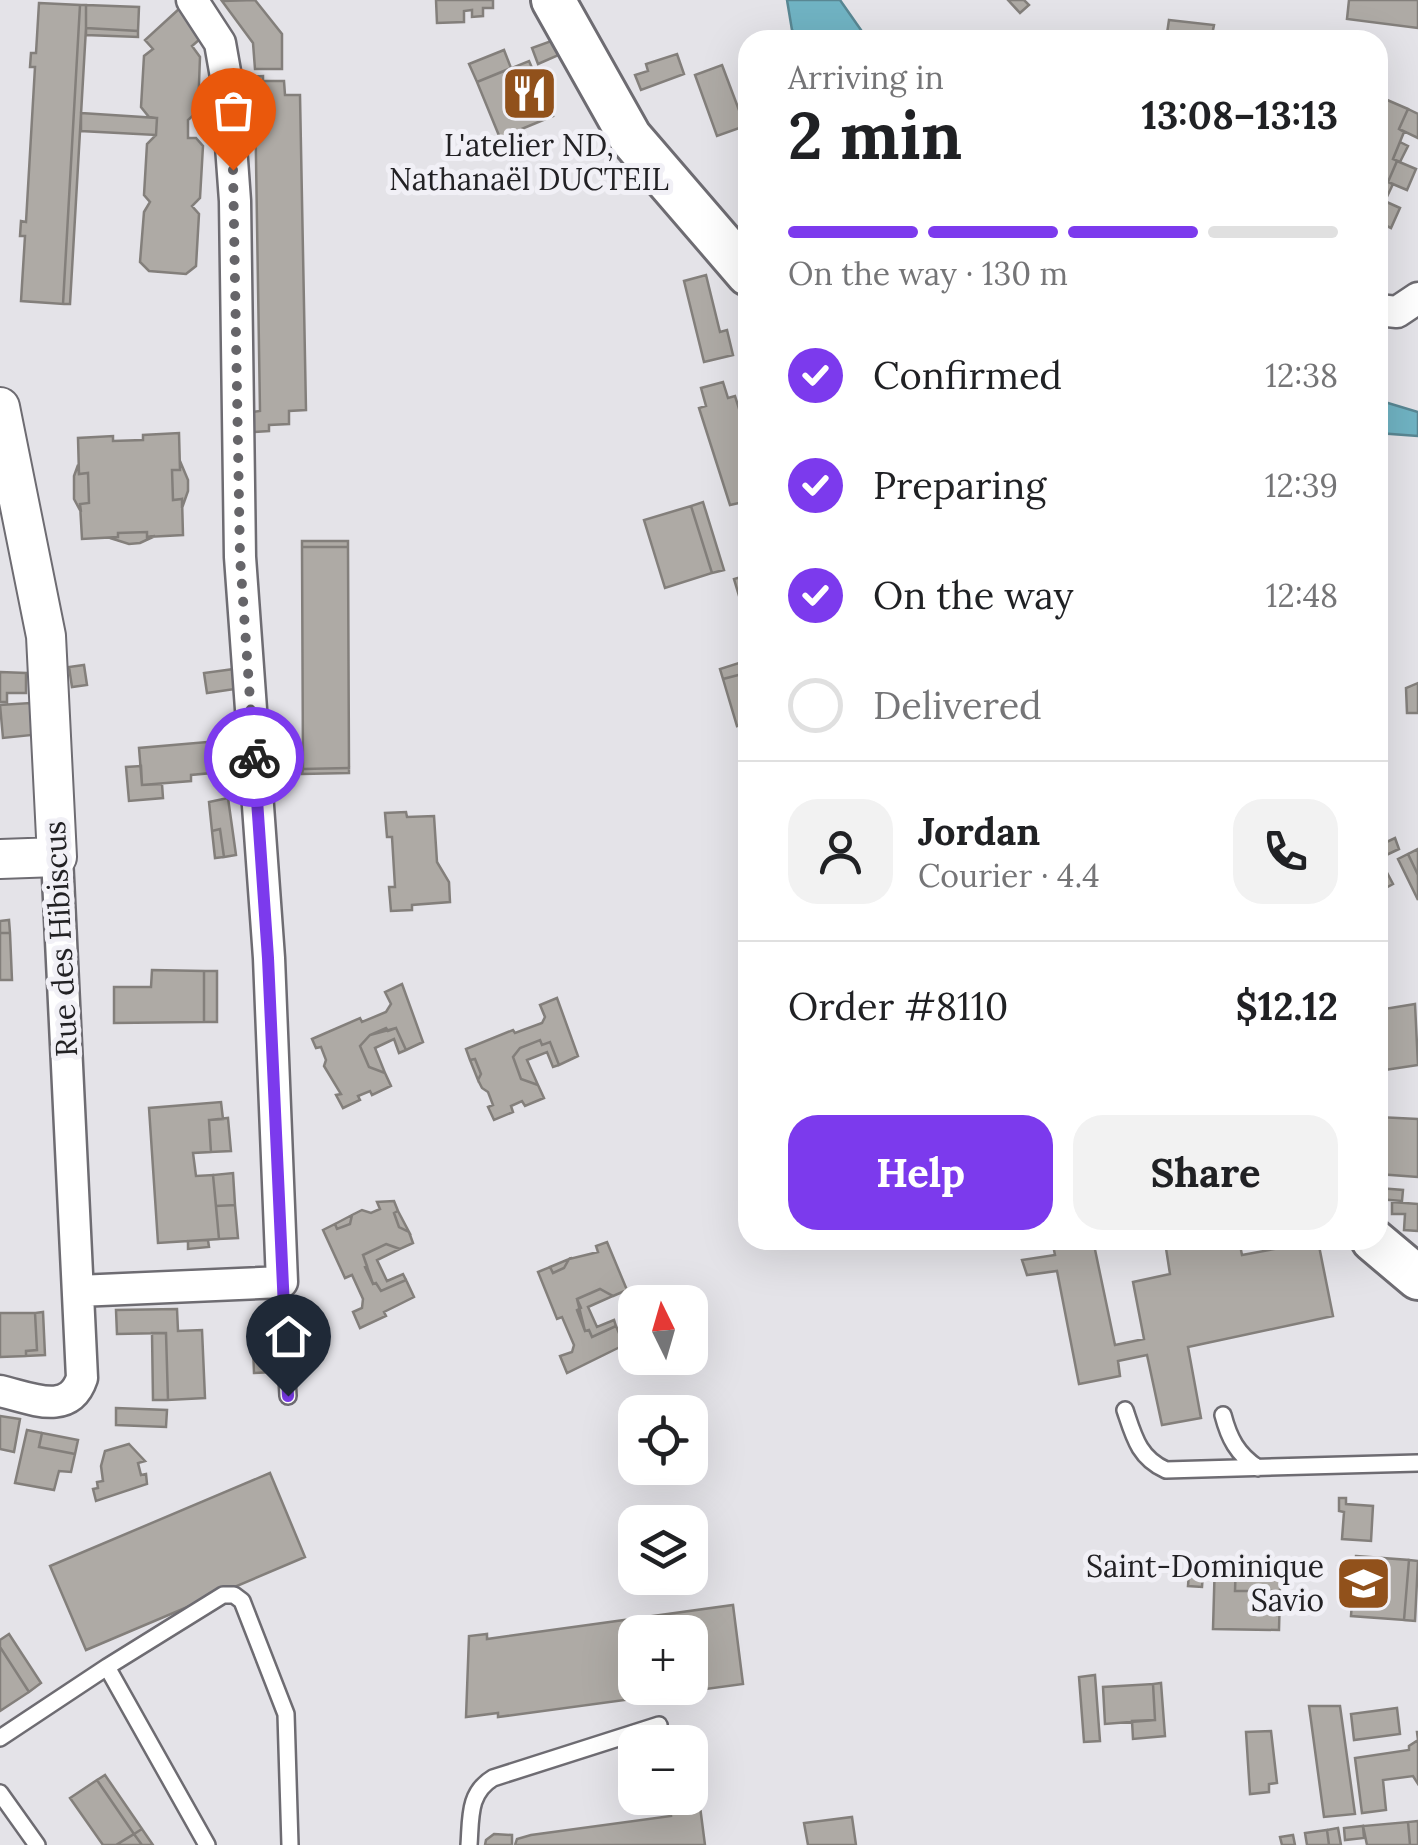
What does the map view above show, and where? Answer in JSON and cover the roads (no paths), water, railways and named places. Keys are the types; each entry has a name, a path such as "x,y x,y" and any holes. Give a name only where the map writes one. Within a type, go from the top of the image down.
{"main road":[{"path":"554,0 630,137 738,262"},
{"path":"1385,1250 1418,1278"}],"street":[{"path":"78,1291 282,1282 268,958 240,557 235,200 220,43 192,0"},
{"path":"1388,311 1397,312 1418,298"},
{"name":"Rue des Hibiscus","path":"0,407 46,636 82,1365 77,1393 67,1401 0,1392"},
{"path":"0,859 58,857"}],"lane":[{"path":"282,1282 288,1396"},
{"path":"1125,1410 1140,1452 1151,1464 1166,1470 1418,1464"},
{"path":"1223,1415 1234,1446 1258,1468"},
{"path":"0,1738 224,1595 234,1595 242,1601 286,1714 290,1845"},
{"path":"108,1666 207,1845"},
{"path":"470,1845 472,1807 482,1785 493,1778 658,1724"},
{"path":"0,1793 37,1845"}],"water":[{"path":"787,0 840,0 861,30 792,30"},
{"path":"1388,403 1418,412 1418,436 1388,434"}],"place":[{"name":"L'atelier ND, Nathanaël DUCTEIL","path":"529,93"},
{"name":"Saint-Dominique Savio","path":"1363,1584"}]}
